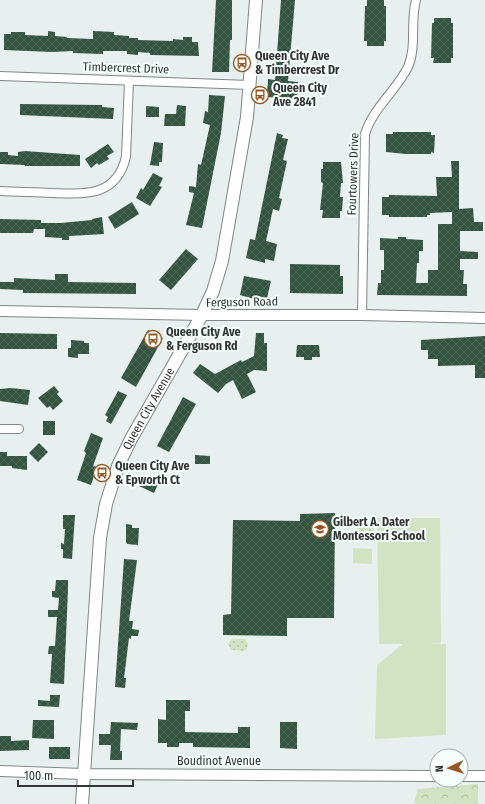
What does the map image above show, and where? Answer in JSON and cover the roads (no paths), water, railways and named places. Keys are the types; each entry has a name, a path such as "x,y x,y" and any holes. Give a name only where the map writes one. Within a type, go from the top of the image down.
{"main road":[{"name":"Queen City Avenue","path":"82,804 100,538 106,504 111,483 131,439 202,315 213,291 228,235 247,117 256,0"}],"street":[{"name":"Fourtowers Drive","path":"362,315 365,134 371,118 407,67 411,54 412,12 416,0"},
{"name":"Timbercrest Drive","path":"0,76 250,85"},
{"path":"0,191 94,192 101,190 114,181 124,166 126,157 129,81"},
{"name":"Ferguson Road","path":"0,311 202,315 362,315 485,318"},
{"path":"0,429 19,429"},
{"name":"Boudinot Avenue","path":"0,771 83,774 429,776"},
{"path":"469,776 485,776"}],"place":[{"name":"Queen City Ave & Timbercrest Dr","path":"242,63"},
{"name":"Queen City Ave 2841","path":"260,95"},
{"name":"Queen City Ave & Ferguson Rd","path":"153,339"},
{"name":"Queen City Ave & Epworth Ct","path":"102,473"},
{"name":"Gilbert A. Dater Montessori School","path":"320,529"}]}
